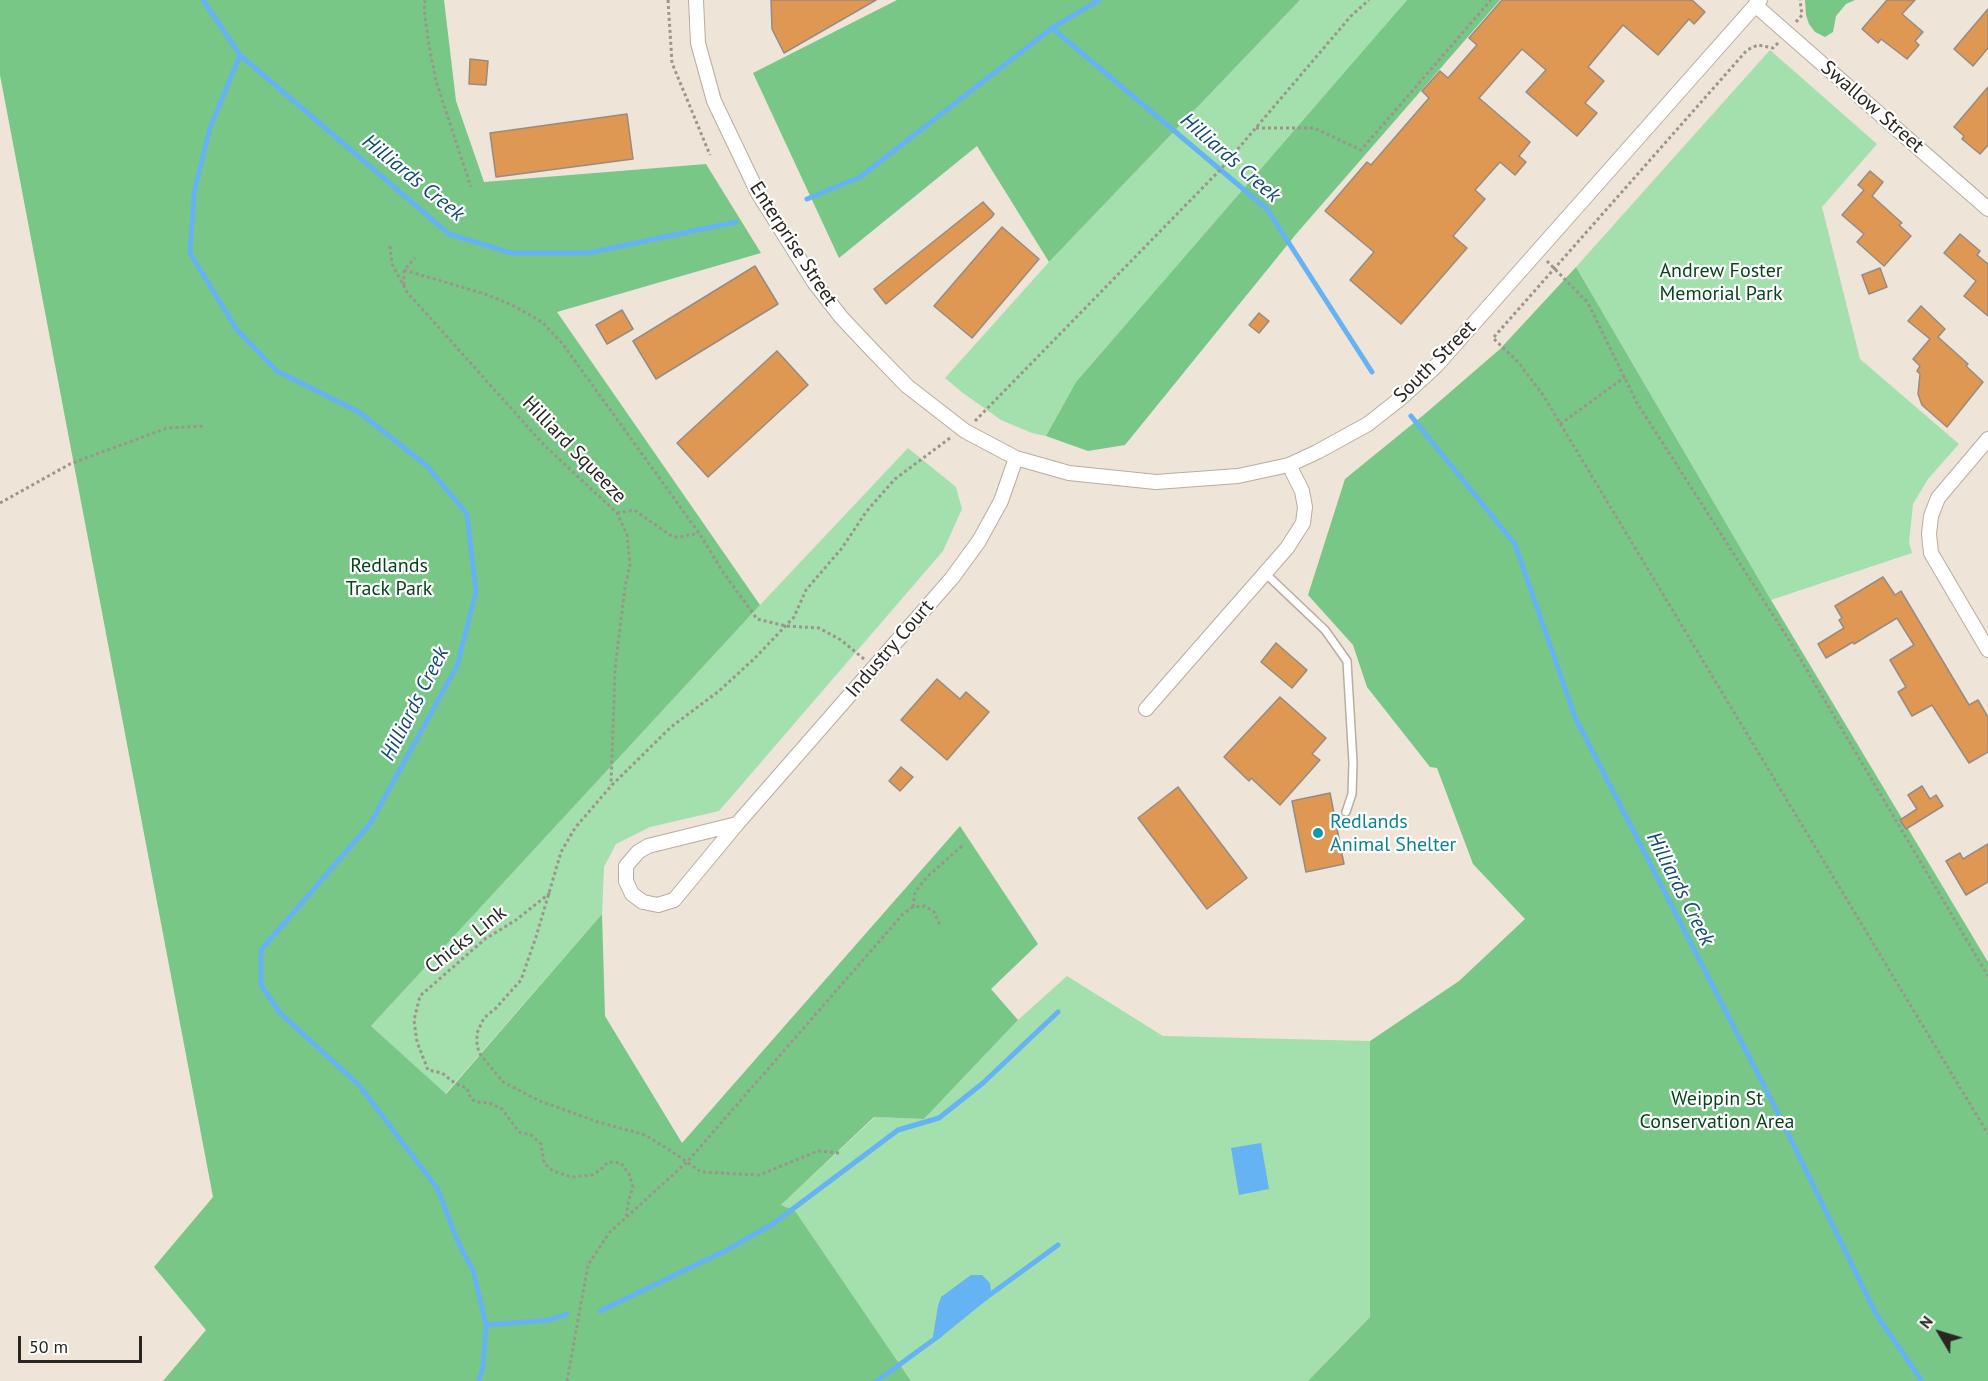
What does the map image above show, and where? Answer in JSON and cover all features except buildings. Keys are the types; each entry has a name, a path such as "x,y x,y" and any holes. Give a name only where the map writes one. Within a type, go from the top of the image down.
{"street":[{"name":"Enterprise Street","path":"696,0 698,43 714,100 758,193 814,282 842,317 907,386 965,431 1016,458 1070,473 1156,482 1238,476 1289,465"},
{"name":"Swallow Street","path":"1758,2 1787,32 1988,209"},
{"name":"South Street","path":"1289,465 1368,424 1401,399 1436,366 1758,2"},
{"path":"1988,439 1938,498 1931,516 1929,534 1931,553 1988,650"},
{"name":"Industry Court","path":"738,824 648,846 638,852 626,866 626,881 632,894 643,903 658,905 674,900 952,578 979,541 1001,501 1016,458"},
{"path":"1146,709 1287,548 1303,523 1305,507 1302,491 1289,465"}],"lane":[{"path":"1265,573 1325,630 1347,660 1353,763 1352,794 1346,813"}],"path":[{"path":"425,0 424,9 436,81 471,187"},
{"path":"668,0 672,63 710,155"},
{"path":"839,1153 818,1151 759,1175 701,1172 645,1135 598,1122 540,1101 503,1082 480,1054 477,1046 477,1033 484,1018 521,980 537,937 561,852 575,828 611,786 671,727 719,691 786,626 794,617 806,590 842,548 866,512 895,479 923,460 945,440 965,431 1220,170 1351,16 1369,0"},
{"path":"1256,128 1314,128 1361,150 1491,0"},
{"path":"1800,0 1802,15 1773,48 1758,45 1747,50 1493,338 1518,362 1542,395 1988,1134"},
{"name":"Hilliard Squeeze","path":"390,246 392,264 404,287 544,445 617,513 627,535 630,564 615,669 611,786"},
{"path":"1537,251 1588,303 1637,403 1789,640 1988,976"},
{"path":"404,287 404,270 415,258"},
{"path":"404,270 485,294 512,305 542,322 562,343 699,532 723,572 757,619 786,626 819,628 841,640 874,668"},
{"path":"1560,424 1625,377"},
{"path":"0,503 70,464 167,428 205,426"},
{"path":"617,513 634,510 673,537 699,532"},
{"path":"567,1381 588,1265 609,1233 687,1162 912,906 915,892 926,878 963,845"},
{"name":"Chicks Link","path":"550,893 516,920 485,939 420,996 414,1020 417,1042 428,1070 442,1073 456,1084 467,1088 471,1099 502,1109 519,1132 531,1135 541,1144 544,1163 554,1172 573,1177 592,1175 608,1162 621,1163 633,1187 625,1218"},
{"path":"912,906 925,906 934,912 940,925"}],"green space":[{"name":"Redlands Track Park","path":"0,0 444,0 456,101 484,182 706,164 761,253 557,312 760,605 371,1026 446,1094 602,914 605,1016 682,1143 960,826 1038,944 991,989 1018,1020 924,1119 874,1117 781,1205 795,1211 911,1381 163,1381 206,1330 154,1267 213,1197 0,75"},
{"path":"897,0 1300,0 1049,262 977,146 839,258 753,73"},
{"path":"1300,0 1407,0 1076,382 1046,436 1032,433 1001,420 945,378 1049,262"},
{"path":"1407,0 1500,0 1297,233 1125,445 1088,451 1046,436 1076,382"},
{"path":"1805,0 1855,0 1846,4 1836,16 1833,32 1825,37 1815,32 1809,24"},
{"name":"Andrew Foster Memorial Park","path":"1770,50 1877,144 1822,207 1860,359 1959,444 1928,479 1913,504 1909,542 1912,553 1771,600 1576,267"},
{"name":"Weippin St Conservation Area","path":"1576,267 1771,600 1988,962 1988,1381 1308,1381 1370,1317 1370,1041 1459,981 1525,919 1473,864 1437,768 1430,767 1367,687 1353,645 1308,595 1345,479 1500,349"},
{"path":"908,448 956,487 962,509 943,551 719,811 650,827 616,844 604,867 602,914 445,1094 371,1026"},
{"path":"1067,976 1163,1036 1370,1041 1370,1317 1308,1381 911,1381 795,1212 781,1205 875,1117 924,1119 1018,1020"}],"water":[{"path":"1261,1143 1269,1189 1239,1195 1231,1148"},
{"path":"971,1275 982,1275 990,1283 991,1291 988,1299 935,1340 933,1336 941,1297"}],"waterway":[{"name":"Hilliards Creek","path":"203,0 240,55 210,128 194,193 190,253 237,330 277,371 359,412 427,466 467,514 476,592 457,666 370,824 261,950 261,985 280,1013 359,1085 437,1188 458,1242 473,1270 486,1325 483,1366 479,1381"},
{"name":"Hilliards Creek","path":"807,199 860,177 1052,28 1099,0"},
{"name":"Hilliards Creek","path":"1052,28 1267,209 1372,372"},
{"name":"Hilliards Creek","path":"240,55 449,234 511,253 588,253 736,222"},
{"name":"Hilliards Creek","path":"1411,416 1515,544 1575,717 1779,1115 1876,1314 1922,1381"},
{"path":"600,1311 729,1249 774,1223 898,1130 939,1118 983,1083 1058,1012"},
{"path":"984,1299 1058,1245"},
{"path":"486,1325 549,1320 567,1314"},
{"path":"877,1381 940,1335"}],"place":[{"name":"Redlands Animal Shelter","path":"1318,833"}]}
